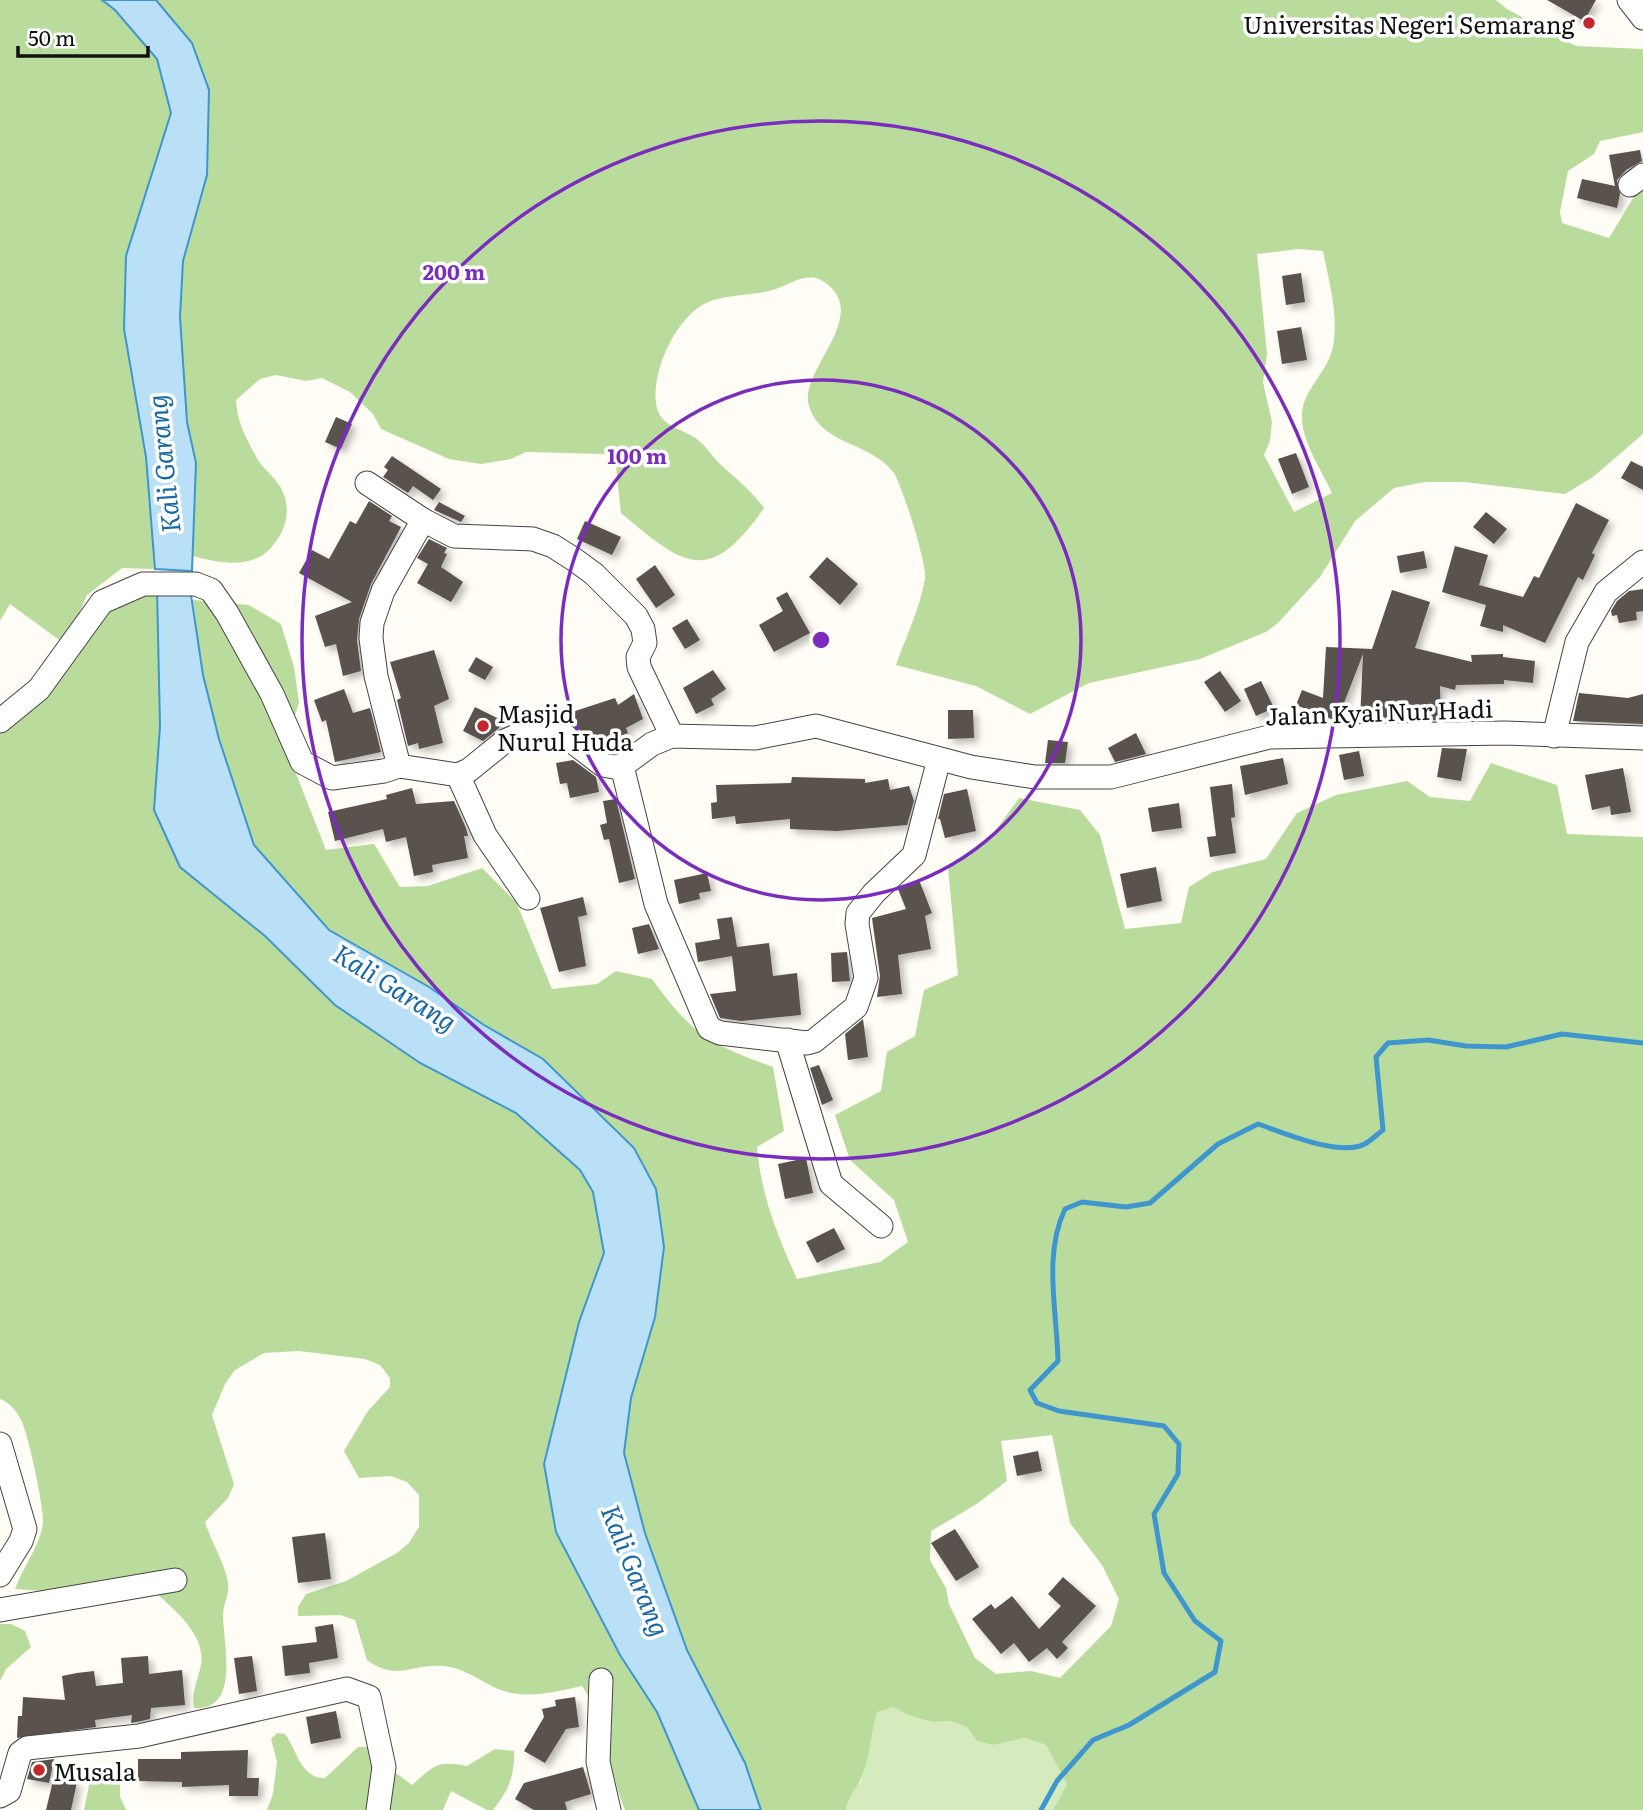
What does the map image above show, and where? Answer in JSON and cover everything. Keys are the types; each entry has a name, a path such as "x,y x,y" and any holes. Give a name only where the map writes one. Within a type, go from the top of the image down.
{"street":[{"path":"1629,0 1643,18"},
{"path":"367,483 423,520 454,536 533,538 553,546 594,574 636,617 643,629 645,643 638,657 639,667 672,736"},
{"path":"399,765 376,676 370,638 383,591 423,520"},
{"path":"1555,736 1577,642 1606,592 1643,562"},
{"path":"0,721 39,689 78,638 94,609 102,602 143,584 196,584 211,590 252,654 306,767 332,778 384,771 399,765 458,775 469,770 505,741 532,729 565,736 603,765 622,766 656,904 706,1023 720,1033 788,1040 814,1041 856,1007 866,978 857,924 858,913 874,893 914,855 940,759"},
{"name":"Jalan Kyai Nur Hadi","path":"622,766 652,744 672,736 755,738 816,726 940,759 1035,777 1111,777 1269,737 1505,733 1643,738"},
{"path":"458,775 485,835 528,898"},
{"path":"788,1040 831,1184 881,1226"},
{"path":"0,1444 25,1529 21,1541 0,1575"},
{"path":"0,1610 176,1580"},
{"path":"601,1680 598,1762 610,1810"},
{"path":"0,1796 9,1791 20,1754 27,1748 139,1736 243,1710 347,1689 369,1697 384,1767 378,1810"}],"green space":[{"path":"0,0 102,0 115,10 157,59 171,113 126,256 124,329 146,457 155,569 122,568 87,595 66,645 10,604 0,621"},
{"path":"156,0 1496,0 1507,9 1576,46 1643,49 1643,132 1600,141 1594,154 1568,171 1560,212 1562,223 1609,238 1635,195 1643,189 1643,434 1593,477 1565,494 1464,482 1425,482 1394,488 1355,521 1320,577 1278,623 1266,632 1200,659 1089,683 1030,714 976,686 896,665 923,590 923,559 894,473 869,453 829,433 814,417 809,406 808,392 813,377 830,345 841,312 838,298 827,284 814,278 800,279 765,292 706,303 684,321 661,364 656,395 660,415 669,424 701,442 764,508 745,533 727,550 711,558 695,560 679,556 621,513 616,466 605,454 526,452 511,459 481,464 449,459 381,429 373,414 350,392 322,378 306,381 276,375 260,379 236,400 241,424 250,445 283,493 287,510 281,534 270,549 253,560 233,563 193,556 196,463 187,422 180,317 183,261 207,175 192,43","holes":["1298,249 1323,251 1333,301 1334,339 1329,360 1305,401 1302,419 1309,448 1332,493 1294,512 1264,455 1270,441 1272,422 1263,382 1267,354 1257,254"]},
{"path":"157,588 160,726 154,810 265,936 335,1005 420,1063 516,1113 580,1170 593,1192 604,1253 579,1322 544,1464 556,1532 620,1655 657,1712 699,1810 625,1810 603,1731 591,1700 582,1686 540,1694 519,1694 498,1689 451,1667 387,1670 367,1660 355,1620 340,1615 298,1616 298,1607 306,1594 346,1581 397,1553 409,1543 419,1527 419,1495 407,1482 391,1476 359,1478 344,1451 368,1411 390,1387 390,1378 380,1365 365,1359 299,1351 264,1353 235,1370 225,1384 212,1415 234,1484 228,1498 205,1522 228,1583 223,1615 226,1673 224,1687 218,1699 209,1706 194,1708 193,1702 201,1665 198,1640 173,1608 143,1582 57,1592 15,1589 38,1540 43,1516 25,1429 13,1408 0,1399 0,728 90,619"},
{"path":"193,600 249,605 281,624 294,667 299,702 286,748 326,850 374,844 400,887 428,886 482,868 516,902 552,989 597,984 616,971 652,979 679,1013 704,1035 717,1044 773,1067 784,1131 757,1147 759,1165 771,1214 797,1279 880,1262 908,1242 894,1200 850,1160 835,1115 881,1091 887,1052 915,1036 924,990 958,975 948,867 988,841 1019,798 1080,810 1100,835 1125,929 1181,923 1189,887 1213,872 1266,859 1297,813 1336,795 1407,781 1430,797 1470,801 1491,763 1557,785 1567,834 1643,837 1643,1810 1053,1810 1067,1784 1046,1745 1025,1738 993,1745 977,1741 967,1727 950,1721 932,1722 893,1707 877,1712 865,1768 846,1810 761,1810 745,1763 687,1650 645,1533 624,1453 631,1398 655,1317 664,1247 484,1025 429,987 329,930 254,845 219,739 203,675","holes":["1052,1435 1070,1523 1102,1565 1119,1599 1111,1626 1060,1678 1031,1671 996,1674 975,1658 949,1604 946,1588 930,1560 931,1531 975,1505 1007,1481 1001,1441"]},
{"path":"0,1624 11,1624 25,1631 31,1647 6,1669 0,1681"},
{"path":"893,1707 932,1722 950,1721 967,1727 977,1741 993,1745 1025,1738 1046,1745 1067,1784 1053,1810 846,1810 850,1793 861,1781 877,1711"},
{"path":"277,1733 285,1734 305,1769 317,1777 325,1778 358,1747 385,1747 393,1771 412,1785 436,1766 467,1766 495,1749 514,1751 512,1775 503,1797 493,1810 487,1810 451,1791 443,1810 267,1810 273,1794 277,1762 271,1739"},
{"path":"107,1769 120,1780 120,1797 126,1810 84,1810 92,1771"}],"water":[{"name":"Kali Garang","path":"102,0 156,0 192,43 209,90 207,175 183,261 180,317 187,422 196,463 192,571 155,569 146,457 124,329 126,256 171,113 157,59 115,10"},
{"name":"Kali Garang","path":"157,588 190,588 203,675 219,739 254,845 329,930 429,987 484,1025 543,1059 634,1148 656,1189 664,1247 655,1317 631,1398 624,1453 645,1533 687,1650 745,1763 761,1810 699,1810 657,1712 620,1655 556,1532 544,1464 579,1322 604,1253 593,1192 580,1170 516,1113 420,1063 335,1005 265,936 180,867 154,810 160,726"}],"building":[{"path":"1547,0 1596,0 1584,21"},
{"path":"1640,150 1642,161 1626,170 1617,180 1620,194 1617,208 1577,198 1582,179 1615,186 1609,155"},
{"path":"1301,273 1305,302 1286,305 1282,276"},
{"path":"1301,327 1307,360 1282,364 1277,331"},
{"path":"336,417 352,424 341,449 325,442"},
{"path":"1296,453 1309,487 1292,494 1278,459"},
{"path":"392,456 441,489 433,500 413,486 408,493 383,477 388,470 384,467"},
{"path":"1631,461 1643,467 1643,490 1621,478"},
{"path":"369,501 392,516 389,521 401,527 371,584 359,619 357,640 361,671 343,676 336,644 325,647 315,616 352,602 299,573 312,550 329,559 350,521 356,524"},
{"path":"439,502 465,516 461,522 434,510"},
{"path":"1576,503 1609,520 1592,553 1595,555 1583,580 1578,577 1545,643 1503,625 1503,632 1480,626 1486,605 1442,592 1455,546 1488,555 1479,585 1523,597 1534,576 1539,578"},
{"path":"1486,512 1507,529 1494,544 1473,527"},
{"path":"585,521 621,537 612,555 577,539"},
{"path":"429,539 447,548 441,567 463,582 451,602 417,583 428,564 417,558"},
{"path":"1424,551 1427,568 1400,573 1397,556"},
{"path":"827,557 858,584 840,605 809,577"},
{"path":"655,565 675,595 656,608 636,579"},
{"path":"1643,589 1643,611 1636,612 1637,620 1619,623 1617,615 1612,616 1611,611 1617,601 1629,591"},
{"path":"1392,590 1430,602 1415,648 1472,662 1471,655 1503,654 1503,657 1535,661 1533,683 1504,680 1504,684 1456,685 1455,690 1440,686 1441,720 1360,721 1363,654 1337,721 1296,705 1302,690 1323,698 1326,647 1372,649"},
{"path":"787,592 810,633 774,652 759,625 783,611 776,598"},
{"path":"687,619 700,640 685,649 672,628"},
{"path":"434,650 449,699 434,706 443,743 419,749 418,743 408,746 397,700 401,698 390,662"},
{"path":"476,657 493,667 485,680 468,671"},
{"path":"713,670 726,689 711,699 714,705 696,714 683,688"},
{"path":"1220,671 1241,701 1225,712 1204,682"},
{"path":"1261,681 1274,708 1256,716 1244,689"},
{"path":"344,689 353,713 370,708 381,752 335,762 326,720 322,722 314,700"},
{"path":"1579,693 1628,698 1643,694 1643,724 1573,721"},
{"path":"634,694 643,719 626,728 628,733 599,744 573,725 569,713 615,698 618,705"},
{"name":"Masjid Nurul Huda","path":"475,707 503,721 499,728 483,741 463,731"},
{"path":"948,710 973,710 974,738 948,739"},
{"path":"1136,733 1146,754 1115,762 1108,748"},
{"path":"1048,740 1068,742 1065,763 1045,763"},
{"path":"1442,748 1467,749 1461,781 1437,777"},
{"path":"1359,751 1364,776 1344,780 1339,755"},
{"path":"1283,758 1288,784 1245,795 1240,766"},
{"path":"573,760 596,777 599,792 570,798 567,783 560,784 556,763"},
{"path":"1623,768 1631,812 1611,815 1610,806 1592,810 1585,775"},
{"path":"792,777 865,779 865,783 888,779 890,790 909,786 914,801 907,825 837,831 790,829 790,819 736,824 735,816 712,819 711,803 717,802 716,785 791,783"},
{"path":"1232,784 1235,817 1231,818 1236,853 1210,857 1207,837 1216,836 1210,787"},
{"path":"412,788 416,804 454,801 468,836 464,836 468,858 432,865 433,872 414,876 406,837 386,842 383,829 335,841 328,812 387,799 386,795"},
{"path":"967,789 976,831 945,838 938,819 944,794"},
{"path":"616,799 635,879 619,883 609,839 604,840 600,825 607,823 603,801"},
{"path":"1179,803 1182,828 1152,832 1148,808"},
{"path":"1156,867 1162,901 1127,908 1120,874"},
{"path":"707,873 711,891 699,893 700,899 679,904 674,880"},
{"path":"919,880 932,913 925,916 931,949 898,955 902,994 877,997 880,976 872,918 906,909 898,889"},
{"path":"583,897 587,915 578,917 586,966 559,972 540,908"},
{"path":"732,917 737,947 769,943 773,976 797,973 801,1015 741,1021 720,1018 710,994 736,991 732,956 698,962 695,943 720,939 717,919"},
{"path":"649,924 659,949 638,954 632,928"},
{"path":"847,952 850,981 832,982 831,953"},
{"path":"863,1019 868,1057 848,1060 845,1034"},
{"path":"819,1065 833,1100 822,1105 810,1068"},
{"path":"806,1158 813,1193 785,1199 778,1164"},
{"path":"834,1228 845,1249 817,1263 806,1242"},
{"path":"1038,1451 1042,1471 1017,1476 1013,1456"},
{"path":"955,1529 979,1567 956,1581 931,1543"},
{"path":"325,1533 331,1579 298,1583 292,1537"},
{"path":"1063,1577 1096,1606 1062,1642 1068,1648 1057,1659 1047,1648 1029,1662 1014,1643 1001,1654 972,1619 991,1604 995,1609 1012,1596 1039,1629 1061,1606 1048,1594"},
{"path":"333,1624 338,1658 309,1663 310,1673 285,1676 282,1646 317,1642 315,1627"},
{"path":"148,1656 149,1674 182,1670 185,1705 151,1708 150,1719 137,1722 131,1723 132,1715 95,1720 96,1727 17,1738 18,1716 22,1716 23,1697 65,1700 62,1676 77,1673 94,1671 96,1686 123,1683 121,1658"},
{"path":"252,1656 257,1691 239,1694 234,1658"},
{"path":"575,1697 579,1727 566,1729 545,1763 524,1751 544,1717 542,1709 556,1706 555,1700"},
{"path":"336,1711 341,1738 311,1744 306,1717"},
{"path":"248,1750 247,1778 259,1778 258,1796 229,1796 229,1785 182,1787 182,1782 138,1781 138,1759 181,1759 181,1752"},
{"name":"Musala","path":"54,1759 49,1783 27,1779 32,1762"},
{"path":"583,1767 591,1794 565,1802 567,1810 534,1810 515,1799 524,1783"},
{"path":"54,1777 77,1782 71,1810 46,1810"}],"waterway":[{"path":"1041,1810 1057,1781 1093,1740 1129,1725 1215,1672 1221,1641 1195,1621 1164,1573 1154,1514 1178,1474 1179,1444 1164,1426 1059,1411 1037,1403 1030,1390 1058,1361 1053,1264 1054,1245 1065,1209 1082,1202 1126,1207 1150,1203 1218,1144 1258,1124 1323,1145 1349,1148 1363,1145 1383,1130 1376,1057 1388,1043 1428,1040 1466,1046 1506,1047 1562,1034 1643,1043"}],"place":[{"name":"Universitas Negeri Semarang","path":"1589,23"},
{"name":"Masjid Nurul Huda","path":"483,726"},
{"name":"Musala","path":"39,1770"}]}
